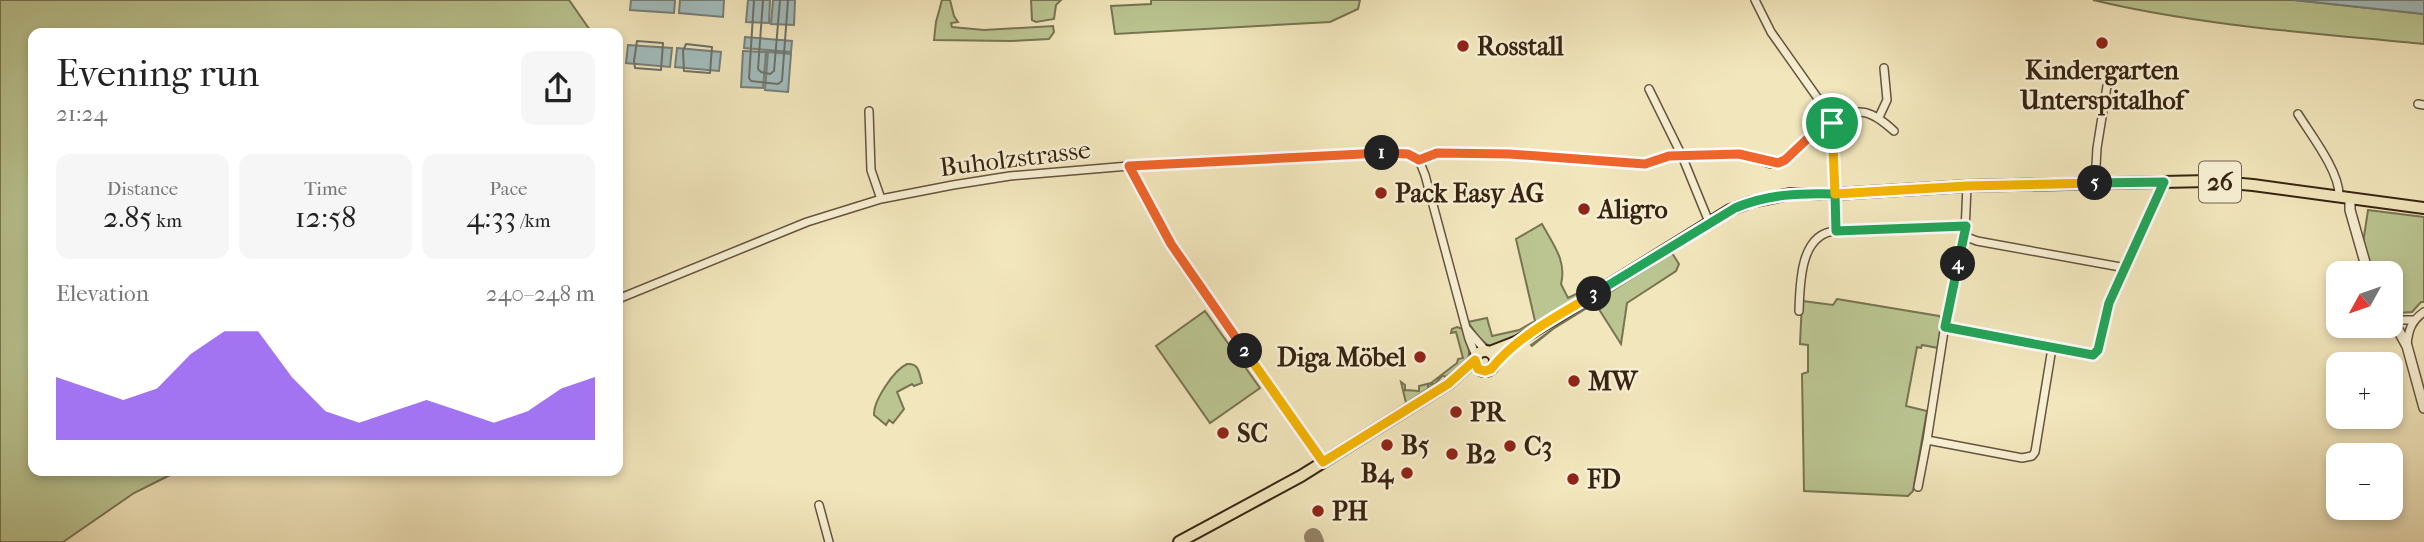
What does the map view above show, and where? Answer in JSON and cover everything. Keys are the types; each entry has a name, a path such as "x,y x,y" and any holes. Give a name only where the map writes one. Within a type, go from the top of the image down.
{"main road":[{"name":"26","path":"1179,542 1272,493 1448,384 1484,356 1518,341 1709,222 1736,207 1759,200 1790,194 1967,186 2230,182 2424,208"},
{"name":"26","path":"1448,384 1483,371 1477,367 1484,356"}],"street":[{"path":"1755,0 1771,32 1832,120 1836,231"},
{"path":"1879,117 1887,100 1884,68"},
{"path":"2095,183 2107,86"},
{"path":"1649,89 1682,156 1709,222"},
{"path":"869,111 871,170 881,199"},
{"path":"1832,120 1866,112 1879,117 1894,131"},
{"path":"2298,114 2331,169 2350,210 2365,261"},
{"name":"Buholzstrasse","path":"623,297 769,237 881,199 1010,176 1129,166 1372,153 1408,154 1419,160 1437,153 1509,154 1645,164 1669,156 1739,154 1778,163 1785,160 1822,125 1832,120"},
{"path":"1419,160 1467,328 1484,356"},
{"path":"1129,166 1171,244 1323,462"},
{"path":"1945,327 2093,355 2098,350 2109,303 2164,182"},
{"path":"1918,487 1945,327 1966,226 1967,186"},
{"path":"1799,311 1810,245 1822,233 1966,226"},
{"path":"1964,236 1977,241 2126,268"},
{"path":"2407,346 2407,333 2414,320 2424,312"},
{"path":"2403,318 2414,320"},
{"path":"2403,338 2424,408"},
{"path":"1927,440 2022,458 2032,456 2035,452 2052,348"},
{"path":"819,505 828,542"}],"green space":[{"path":"0,0 569,0 589,28 28,28 28,476 168,476 134,493 63,542 0,542"},
{"path":"942,0 950,0 958,22 951,23 952,27 984,30 1053,26 1054,32 1049,39 934,40"},
{"path":"1031,0 1061,0 1056,5 1054,19 1036,22 1032,20"},
{"path":"1151,0 1360,0 1358,9 1330,22 1115,34 1111,6 1151,4"},
{"path":"2093,0 2294,0 2424,14 2424,44 2216,22"},
{"path":"2368,210 2424,217 2424,302 2412,312 2403,313 2403,261 2368,261 2363,243"},
{"path":"1542,224 1561,260 1561,284 1568,298 1580,292 1586,294 1510,339 1489,346 1479,338 1468,322 1487,318 1492,336 1519,330 1535,321 1516,239"},
{"path":"1672,253 1679,264 1676,271 1627,303 1621,344 1595,303 1531,345 1558,325"},
{"path":"1837,299 1939,316 1942,321 1938,348 1922,345 1921,348 1917,347 1906,406 1927,411 1913,491 1908,496 1804,491 1802,374 1808,372 1808,345 1800,344 1802,301 1833,305"},
{"path":"1205,311 1260,388 1210,423 1156,346"},
{"path":"1452,329 1463,329 1468,358 1460,367 1445,377 1443,375 1435,384 1428,384 1428,387 1432,386 1406,403 1401,382 1405,385 1405,390 1419,391 1419,386 1431,383 1457,363 1458,359 1463,358 1456,332 1451,333"},
{"path":"907,364 916,367 922,383 914,386 912,384 897,392 904,409 893,423 889,420 886,425 874,415 877,402 891,379"}],"water":[{"path":"631,0 675,0 674,13 630,10"},
{"path":"680,0 724,0 723,17 679,13"},
{"path":"748,0 770,0 769,23 746,22"},
{"path":"773,0 795,0 794,25 771,24"},
{"path":"2294,0 2424,0 2424,14"},
{"path":"745,37 792,41 791,52 744,48"},
{"path":"628,45 672,48 670,67 626,63"},
{"path":"677,48 721,52 719,71 675,67"},
{"path":"743,51 766,52 763,88 741,87"},
{"path":"768,52 791,54 788,92 765,90"}],"taxiway":[{"path":"1313,537 1315,542"}],"place":[{"name":"Kindergarten Unterspitalhof","path":"2102,43"},
{"name":"Rosstall","path":"1463,46"},
{"name":"Pack Easy AG","path":"1381,193"},
{"name":"Aligro","path":"1584,209"},
{"name":"Diga Möbel","path":"1420,357"},
{"name":"MW","path":"1574,381"},
{"name":"PR","path":"1456,412"},
{"name":"SC","path":"1223,433"},
{"name":"B5","path":"1387,445"},
{"name":"C3","path":"1510,446"},
{"name":"B2","path":"1452,454"},
{"name":"B4","path":"1407,473"},
{"name":"FD","path":"1573,479"},
{"name":"PH","path":"1318,511"}],"route":[{"path":"1832,123 1822,125 1785,160 1778,163 1739,154 1669,156 1643,164 1509,154 1437,153 1419,160 1408,154 1360,153 1129,166 1171,244 1323,462 1448,384 1475,360 1478,369 1491,369 1518,341 1717,217 1736,207 1784,194 1835,194 1836,231 1966,226 1945,327 2093,355 2098,350 2109,303 2164,182 1967,186 1835,194 1832,123"}]}
